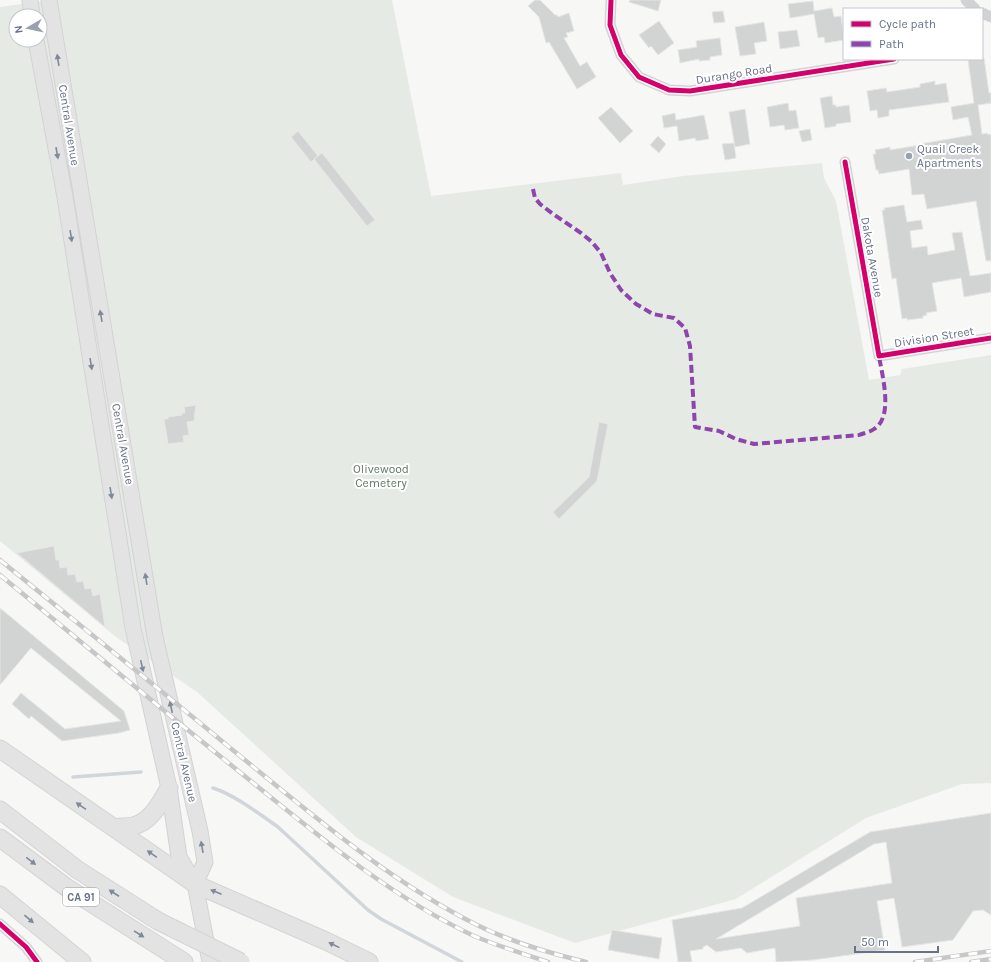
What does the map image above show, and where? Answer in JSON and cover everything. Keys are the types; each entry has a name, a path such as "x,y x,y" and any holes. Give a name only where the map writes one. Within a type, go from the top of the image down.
{"highway":[{"path":"0,749 195,884 326,940 369,962"},
{"path":"114,828 134,826 144,821 158,808 169,788"},
{"name":"CA 91","path":"0,810 78,870 158,921 241,962"},
{"name":"CA 91","path":"0,838 66,887 184,962"},
{"path":"0,895 82,962"}],"main road":[{"name":"Central Avenue","path":"49,0 155,637 205,862 195,884"},
{"name":"Central Avenue","path":"37,48 64,197 131,614 169,788 179,856 195,884 210,962"}],"street":[{"name":"Durango Road","path":"611,0 610,24 621,55 639,77 669,90 690,91 888,60"},
{"path":"966,0 975,8"},
{"name":"Dakota Avenue","path":"845,162 879,356"},
{"name":"Division Street","path":"879,356 991,338"},
{"path":"0,924 26,947 37,962"}],"green space":[{"name":"Olivewood Cemetery","path":"51,0 392,0 431,196 621,173 623,185 683,176 822,163 824,178 836,201 869,380 900,375 902,369 991,355 991,783 962,784 866,818 736,899 575,943 453,897 356,837 197,692 116,637 0,541 0,7"}],"building":[{"path":"535,0 540,0 558,17 569,13 574,31 566,33 568,37 564,38 580,66 587,62 596,77 577,89 549,42 546,43 539,17 528,6"},
{"path":"630,0 661,0 658,11 629,2"},
{"path":"813,1 814,11 832,8 834,17 841,16 843,40 825,43 824,37 818,38 814,14 790,18 788,4"},
{"path":"723,11 725,22 714,23 712,12"},
{"path":"659,21 674,43 658,55 651,46 649,48 639,35"},
{"path":"764,22 767,41 754,43 756,54 740,56 735,27"},
{"path":"797,30 800,46 780,49 778,32"},
{"path":"720,38 722,55 710,57 710,60 699,61 699,59 680,63 678,50 697,47 696,41"},
{"path":"983,58 989,93 991,93 991,103 978,105 982,134 991,134 991,261 986,261 976,201 927,209 924,194 912,195 909,169 879,174 878,170 876,170 873,154 876,154 875,150 890,147 890,150 972,135 968,117 953,120 951,107 974,103 968,60 983,60"},
{"path":"935,81 935,85 946,83 949,102 889,110 889,116 878,118 877,110 870,111 867,91 886,88 887,92 920,87 920,84"},
{"path":"832,96 833,105 836,105 836,107 849,105 851,122 836,124 836,126 825,128 820,98"},
{"path":"788,103 789,111 796,110 799,128 785,130 784,125 770,127 767,107"},
{"path":"611,107 633,131 620,143 598,118"},
{"path":"745,109 750,144 735,147 729,112"},
{"path":"675,113 676,120 704,115 709,139 696,141 695,138 679,141 677,126 664,128 662,116"},
{"path":"810,129 812,140 802,142 799,131"},
{"path":"298,131 318,156 311,162 291,137"},
{"path":"658,136 666,144 659,153 650,145"},
{"path":"734,143 736,158 725,160 722,144"},
{"path":"322,153 375,220 367,226 314,159"},
{"path":"904,205 907,222 921,220 923,229 910,231 912,248 927,246 928,255 955,250 952,233 962,232 970,276 991,273 991,292 964,297 961,278 932,283 937,311 926,313 927,315 923,316 923,318 907,320 907,318 902,319 896,278 892,279 882,210 885,210 884,208"},
{"path":"196,405 194,421 187,422 189,435 183,436 184,442 168,444 164,419 182,415 182,413 185,413 184,407"},
{"path":"599,422 608,424 597,481 559,519 553,512 589,477"},
{"path":"54,546 56,560 59,560 60,568 67,567 68,575 75,574 77,582 83,581 85,589 91,588 93,596 100,594 105,627 17,553"},
{"path":"0,608 124,711 130,730 119,733 62,741 31,716 29,719 12,704 21,693 65,729 121,721 31,648 0,685"},
{"path":"991,813 991,915 983,910 973,911 953,940 902,947 894,898 877,901 885,950 813,960 776,962 775,948 747,953 741,948 716,952 707,945 703,947 703,949 690,951 692,962 678,962 672,920 742,908 870,832","holes":["886,842 892,883 796,898 800,926 716,939 874,844"]},
{"path":"612,930 662,938 659,959 608,950"}],"waterway":[{"path":"73,777 141,772"},
{"path":"213,788 238,800 278,827 368,910 381,919 462,962"}],"railway":[{"path":"0,560 348,843 411,887 443,907 503,937 558,955 586,962"},
{"path":"0,575 176,721 350,860 380,881 442,920 474,936 501,947 548,962"},
{"path":"915,962 991,951"},
{"path":"971,962 991,959"}],"marked path":[{"path":"533,189 535,198 540,204 592,242 601,253 610,273 621,290 636,304 653,314 674,318 685,328 690,346 695,427 719,431 736,439 754,444 859,435 869,432 880,423 884,415 885,395 879,356"}],"cycle path":[{"path":"611,0 610,25 621,55 639,77 669,90 690,91 888,60"},
{"path":"845,162 879,356 991,338"},
{"path":"0,924 26,947 37,962"}],"place":[{"name":"Quail Creek Apartments","path":"909,156"}]}
